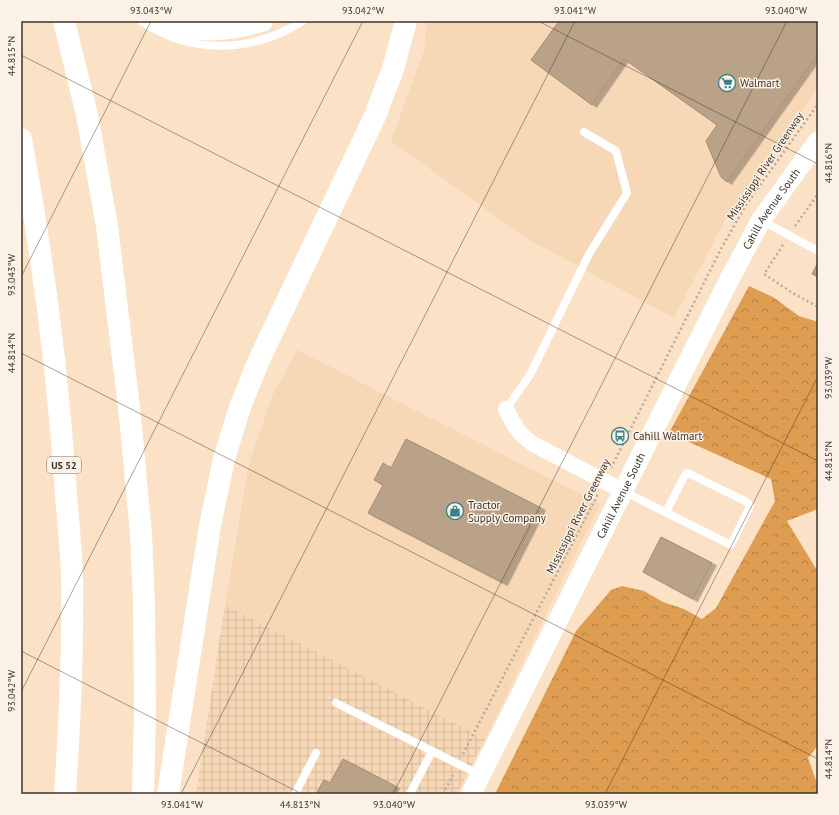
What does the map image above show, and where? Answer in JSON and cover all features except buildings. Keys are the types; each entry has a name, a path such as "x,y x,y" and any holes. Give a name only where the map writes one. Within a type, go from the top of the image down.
{"highway":[{"path":"64,21 88,115 107,226 130,416 141,534 144,606 145,710 143,794"},
{"path":"163,21 195,29 214,30 238,28 262,21"},
{"path":"168,794 210,526 224,459 240,407 259,360 375,116 393,69 406,21"},
{"name":"US 52","path":"21,139 37,228 60,408 72,574 72,644 65,794"}],"street":[{"name":"Cahill Avenue South","path":"472,794 623,491 761,220 818,141"},
{"path":"506,409 514,427 522,436 533,444 623,491"}],"lane":[{"path":"141,21 171,37 191,43 221,47 266,40 287,31 303,21"},
{"path":"506,409 530,375 589,254 626,193 616,151 584,132"},
{"path":"761,220 818,250"},
{"path":"623,491 731,545 750,509 748,502 688,473 685,475 666,512"},
{"path":"336,703 481,775"},
{"path":"410,794 432,751"},
{"path":"296,794 316,753"}],"path":[{"name":"Mississippi River Greenway","path":"443,794 605,481 721,249 746,205 818,104"},
{"path":"818,194 764,274 791,292 818,307"}],"shaded area":[{"path":"427,21 818,21 818,87 725,220 674,318 526,238 391,141 424,51"},
{"path":"297,350 600,504 485,739 225,605 249,463 272,396"},
{"path":"225,605 485,739 457,794 196,794"}],"green space":[{"path":"749,286 773,297 799,316 818,322 818,509 787,521 818,572 818,745 808,758 818,786 818,794 495,794 576,631 611,590 622,586 644,591 663,602 684,609 702,619 716,608 775,501 771,479 669,433"}],"place":[{"name":"Walmart","path":"727,83"},
{"name":"Cahill Walmart","path":"620,436"},
{"name":"Tractor Supply Company","path":"455,511"}]}
